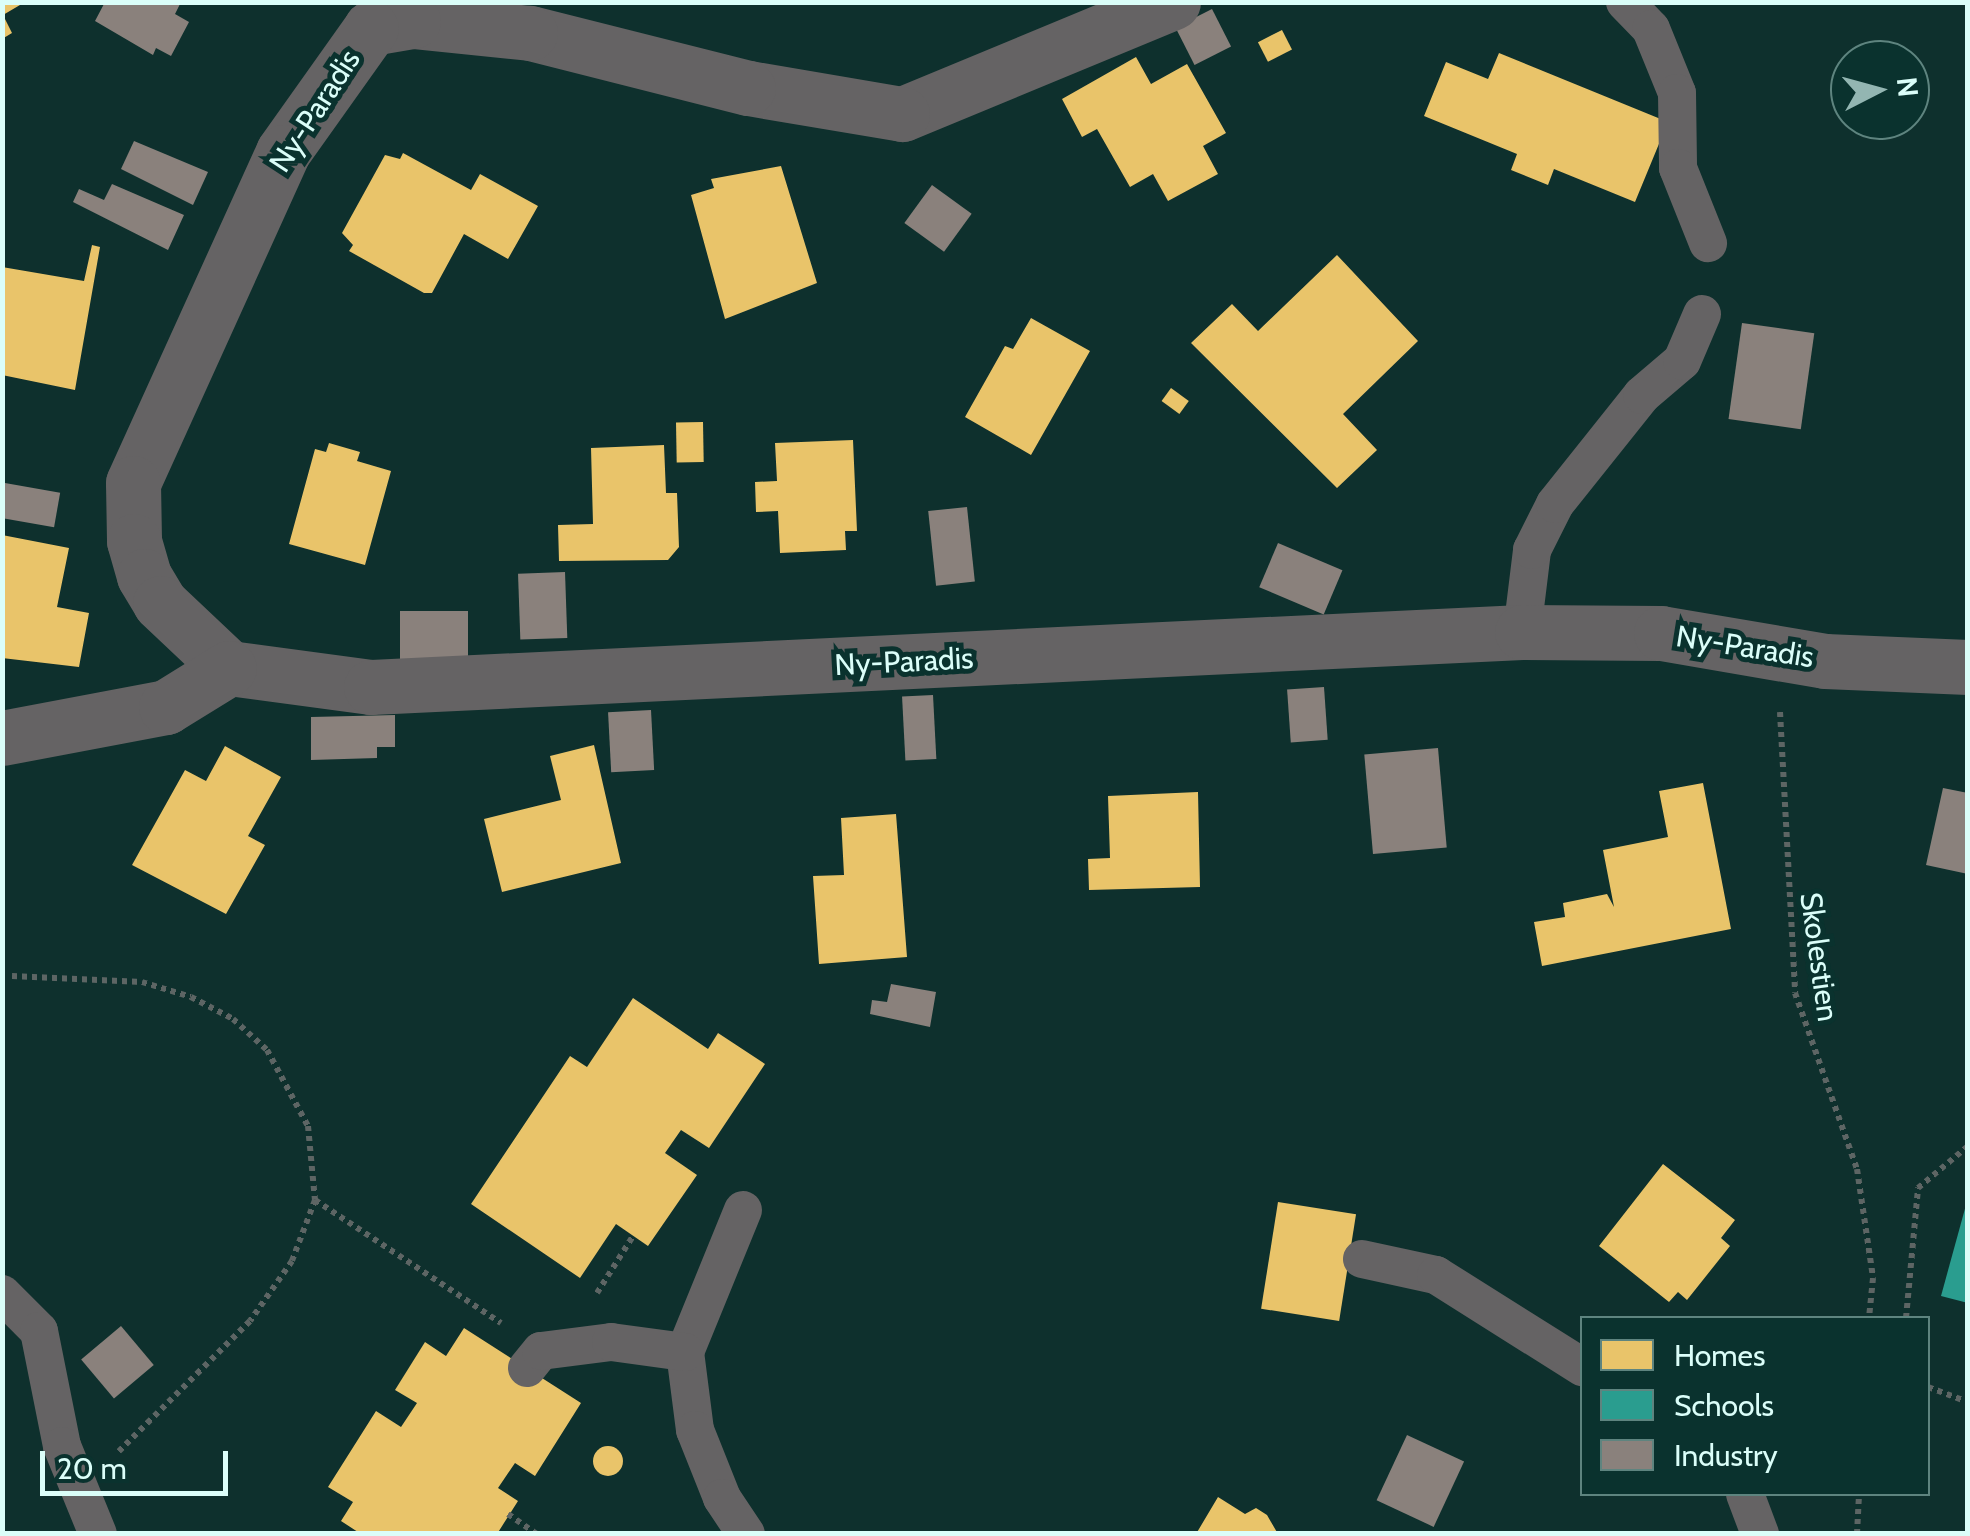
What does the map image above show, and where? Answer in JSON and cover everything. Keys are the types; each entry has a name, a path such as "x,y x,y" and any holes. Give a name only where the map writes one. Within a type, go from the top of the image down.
{"street":[{"name":"Ny-Paradis","path":"1174,2 902,114 748,88 530,33 413,21 371,28 283,152 133,483 134,541 144,576 160,603 228,668 371,687 1522,632 1661,633 1824,661 1968,667"},
{"path":"2,738 166,707 228,668"}],"lane":[{"path":"1625,2 1650,29 1677,93 1678,168 1708,244"},
{"path":"1522,632 1532,550 1555,504 1642,395 1682,361 1702,314"},
{"path":"744,1210 684,1352 695,1430 722,1498 746,1534"},
{"path":"1362,1259 1436,1275 1580,1366"},
{"path":"2,1294 44,1345 62,1446 98,1534"},
{"path":"527,1368 541,1351 611,1342 684,1352"},
{"path":"1747,1496 1760,1534"}],"path":[{"name":"Skolestien","path":"1782,652 1784,872 1795,993 1857,1170 1871,1262 1870,1316"},
{"path":"12,976 142,982 191,996 233,1020 266,1050 296,1100 316,1164 315,1200 292,1261 250,1320 78,1491"},
{"path":"1906,1316 1918,1188 1968,1146"},
{"path":"315,1200 496,1320"},
{"path":"1930,1388 1968,1402"},
{"path":"1856,1534 1858,1496"},
{"path":"508,1514 538,1534"}],"building: Homes":[{"path":"2,2 20,5 3,15 12,33 2,39"},
{"path":"1282,30 1292,50 1268,62 1258,42"},
{"path":"1499,53 1668,122 1635,202 1554,169 1548,185 1511,170 1517,154 1424,116 1446,62 1488,79"},
{"path":"1136,57 1151,84 1187,64 1226,133 1203,146 1218,174 1168,201 1153,174 1130,187 1097,129 1082,137 1062,99"},
{"path":"403,153 471,190 480,174 538,206 508,259 464,234 432,293 424,293 349,251 353,245 342,233 385,155 400,159"},
{"path":"781,166 817,283 725,319 691,195 714,188 711,179"},
{"path":"92,245 100,247 75,390 2,375 2,267 84,281"},
{"path":"1337,255 1418,341 1343,414 1377,450 1337,488 1191,343 1232,304 1258,331"},
{"path":"1031,318 1090,351 1031,455 965,417 1005,346 1013,349"},
{"path":"1171,388 1189,401 1179,414 1162,401"},
{"path":"676,422 703,422 704,462 677,462"},
{"path":"853,440 857,531 845,531 846,550 780,553 778,511 756,512 755,482 777,481 775,443"},
{"path":"329,443 360,452 357,461 391,471 365,565 289,544 315,449 326,452"},
{"path":"664,445 666,493 677,493 679,547 668,560 559,561 558,525 593,524 591,448"},
{"path":"2,535 69,548 57,607 89,613 79,667 2,658"},
{"path":"594,745 621,863 502,892 484,819 561,800 550,756"},
{"path":"225,746 281,777 248,836 265,845 226,914 132,865 185,770 206,781"},
{"path":"1703,783 1731,929 1542,966 1534,922 1565,917 1563,903 1607,894 1614,907 1603,850 1668,837 1659,791"},
{"path":"1198,792 1200,887 1089,890 1088,859 1110,858 1108,796"},
{"path":"896,814 907,957 819,964 813,876 844,875 841,818"},
{"path":"633,998 708,1049 718,1033 765,1064 709,1148 681,1130 665,1153 697,1175 648,1246 616,1224 580,1278 471,1204 570,1056 587,1067"},
{"path":"1663,1164 1735,1220 1721,1238 1730,1246 1687,1300 1678,1292 1669,1302 1599,1246"},
{"path":"1278,1202 1356,1214 1339,1321 1261,1309"},
{"path":"464,1328 581,1403 535,1476 515,1463 498,1488 518,1501 497,1534 361,1534 341,1521 353,1502 328,1487 376,1411 401,1427 417,1403 395,1390 425,1342 446,1356"},
{"path":"608,1446 622,1455 623,1461 614,1475 608,1476 594,1467 593,1461 602,1447"},
{"path":"1218,1497 1245,1514 1256,1508 1267,1515 1278,1534 1196,1534"}],"building: Schools":[{"path":"1968,1205 1968,1303 1941,1296"}],"building: Industry":[{"path":"105,2 181,2 175,14 189,22 171,56 156,48 153,55 95,21"},
{"path":"1212,9 1231,46 1195,65 1175,28"},
{"path":"134,141 208,172 193,205 121,169"},
{"path":"112,184 184,215 168,250 73,202 79,189 104,200"},
{"path":"932,185 972,214 944,252 904,223"},
{"path":"1742,323 1814,333 1801,429 1729,419"},
{"path":"5,483 60,493 54,527 2,518"},
{"path":"967,507 975,582 936,586 928,511"},
{"path":"1278,543 1342,570 1324,615 1259,587"},
{"path":"565,572 567,638 520,640 518,574"},
{"path":"400,611 468,611 468,660 400,660"},
{"path":"1324,687 1328,740 1291,742 1287,690"},
{"path":"933,695 936,759 905,761 902,697"},
{"path":"651,710 654,770 611,772 608,712"},
{"path":"395,715 395,747 377,747 377,758 311,760 311,717"},
{"path":"1438,748 1447,848 1373,854 1364,754"},
{"path":"1943,788 1968,793 1968,874 1926,865"},
{"path":"891,984 936,992 930,1027 870,1014 872,1000 887,1002"},
{"path":"121,1326 154,1365 114,1398 81,1359"},
{"path":"1407,1435 1464,1462 1434,1527 1377,1500"}]}
